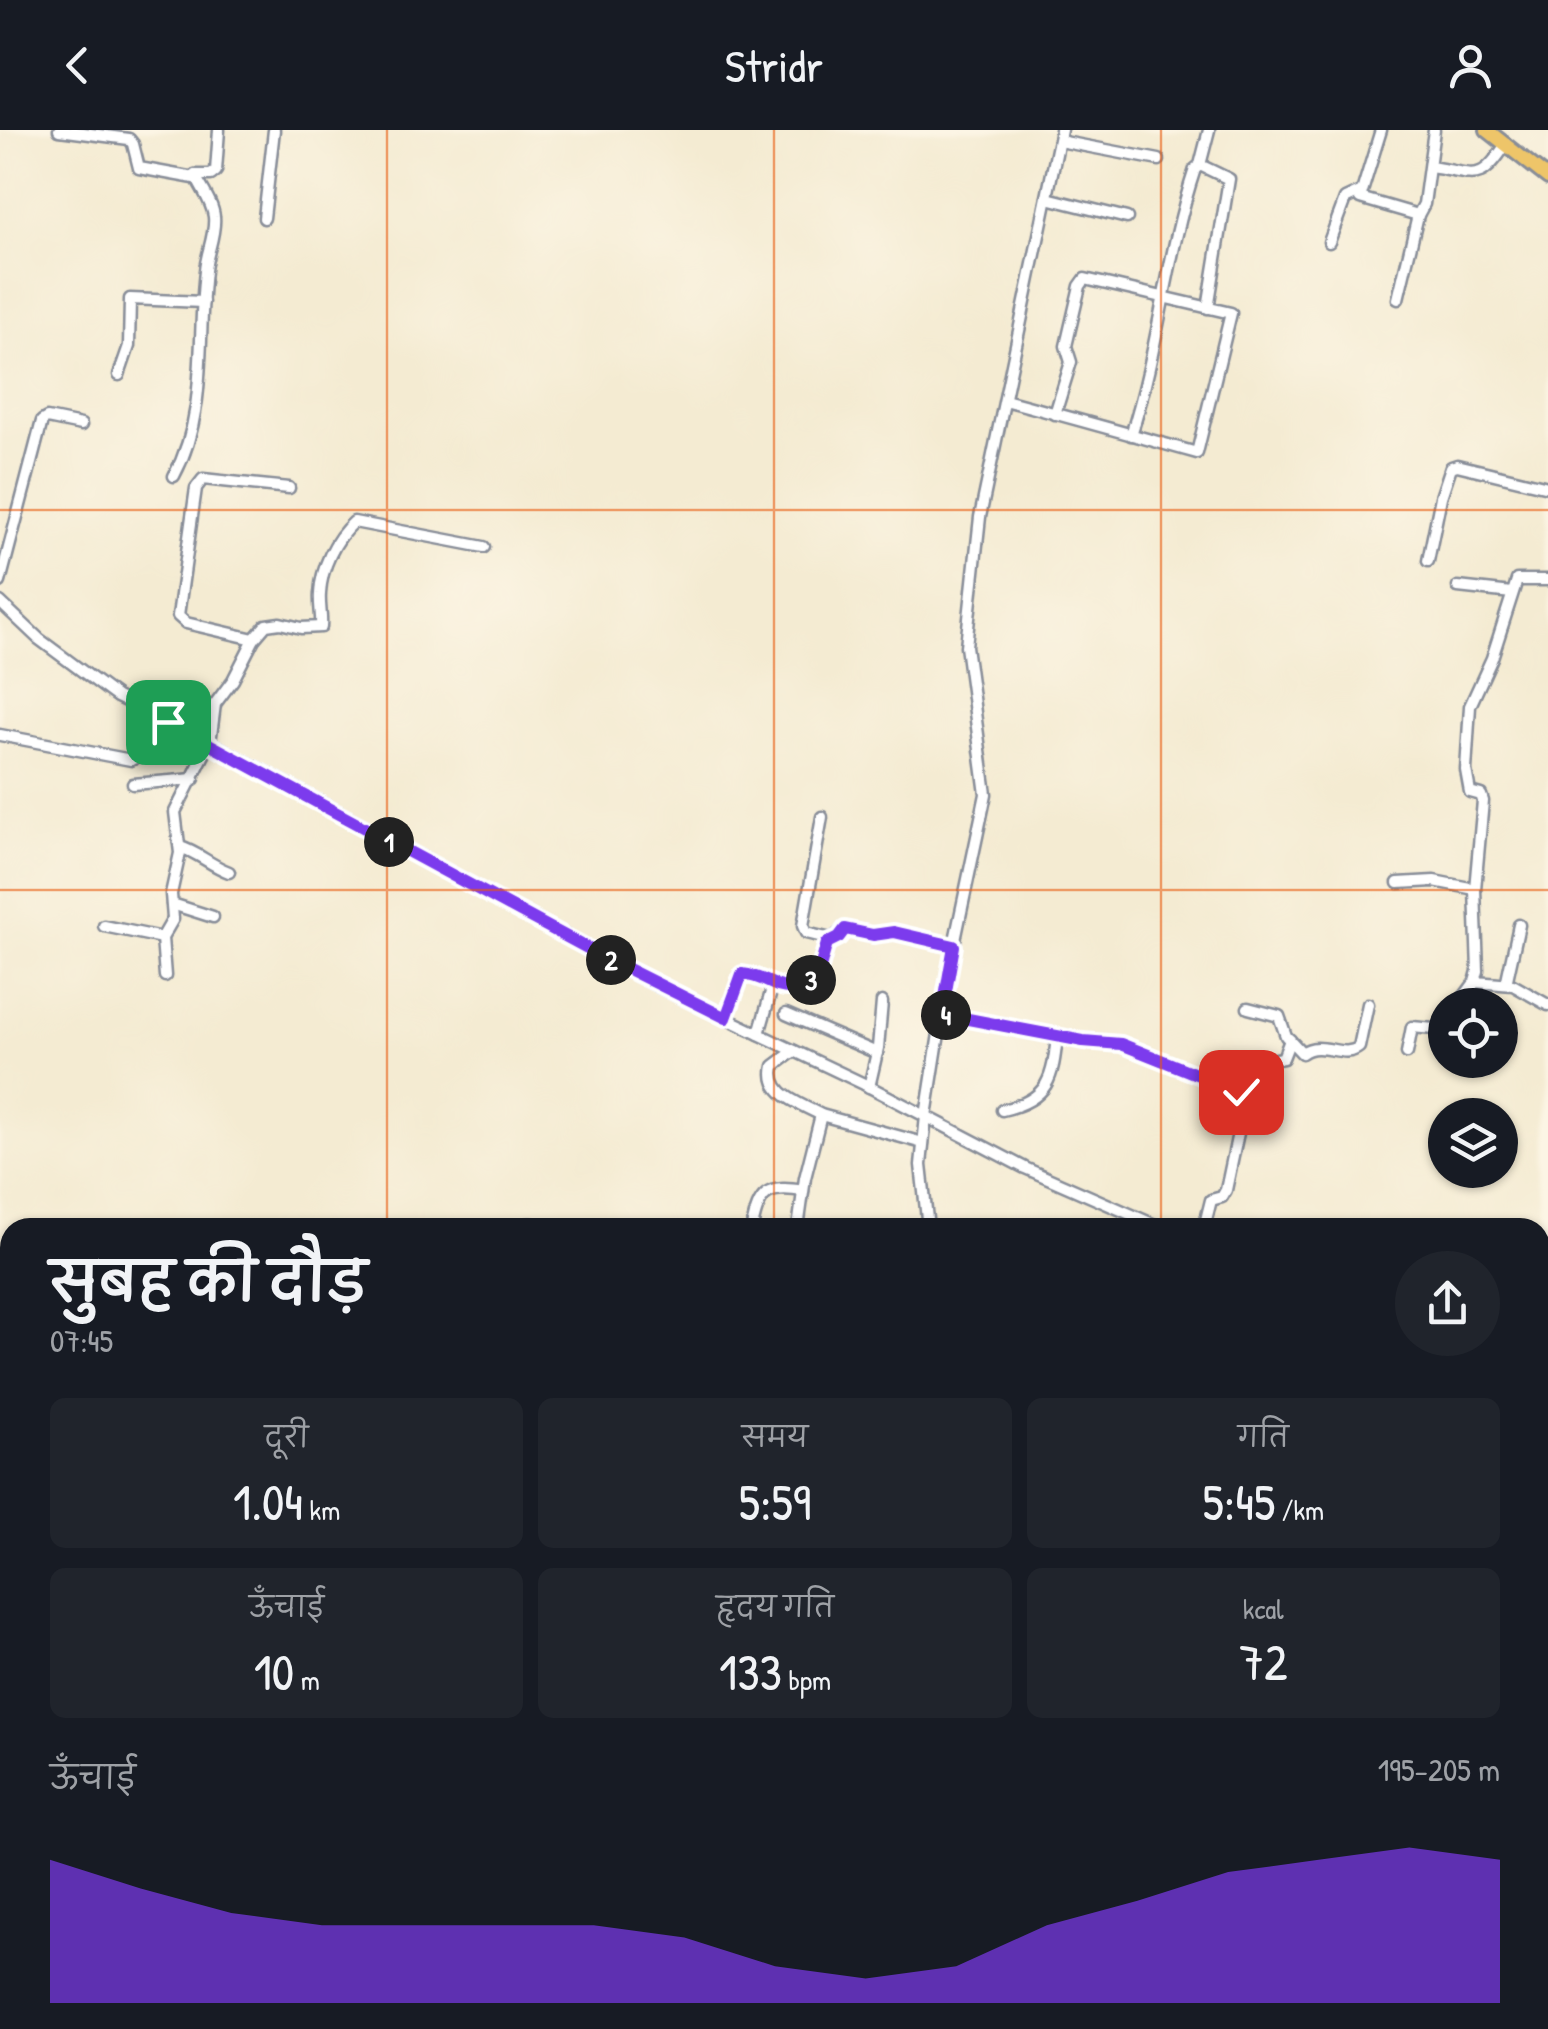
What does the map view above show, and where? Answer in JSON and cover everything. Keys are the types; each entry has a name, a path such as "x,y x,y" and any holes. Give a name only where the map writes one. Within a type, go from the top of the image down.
{"main road":[{"path":"1487,130 1548,178"}],"street":[{"path":"67,131 129,140 139,168 194,178 216,171 219,130"},
{"path":"264,218 274,130"},
{"path":"1131,435 1146,388 1182,208 1209,130"},
{"path":"1381,130 1360,192 1363,200 1418,215"},
{"path":"1398,299 1424,204 1434,130"},
{"path":"926,1218 922,1188 926,1116 954,946 986,794 966,646 980,517 1060,136 1160,160"},
{"path":"1430,167 1482,174 1490,169 1506,144"},
{"path":"1200,165 1229,179 1208,308"},
{"path":"174,476 195,420 203,302 214,217 195,175"},
{"path":"1329,242 1345,199 1360,192"},
{"path":"1047,198 1127,218"},
{"path":"1005,400 1055,414 1131,435 1197,453 1231,313 1094,279 1082,281 1066,346 1071,362 1055,414"},
{"path":"119,374 129,346 130,299 203,302"},
{"path":"0,582 42,421 53,418 80,425"},
{"path":"1428,561 1451,467 1457,465 1548,487"},
{"path":"254,640 186,623 178,616 196,488 199,480 215,479 289,488"},
{"path":"164,976 162,938 173,919 171,894 180,846 175,812 210,743 215,704 254,640 266,625 275,622 301,628 321,627 324,576 337,541 354,522 484,547"},
{"path":"1471,988 1478,971 1475,889 1482,798 1470,792 1466,770 1470,706 1492,658 1519,578 1548,580"},
{"path":"1458,587 1512,593"},
{"path":"0,602 76,668 117,697 210,743 606,958 869,1086 1025,1168 1139,1218"},
{"path":"0,735 131,760 137,758 154,716"},
{"path":"133,784 194,779"},
{"path":"822,817 804,926 806,933 831,939"},
{"path":"180,846 198,852 210,865 229,872"},
{"path":"1398,883 1441,882 1475,889"},
{"path":"172,904 212,917"},
{"path":"1506,984 1519,925"},
{"path":"104,926 162,938"},
{"path":"726,1018 742,974 789,990 814,978 831,939 848,929 873,935 894,932 954,946"},
{"path":"1475,982 1521,988 1548,1005"},
{"path":"759,1034 773,986"},
{"path":"869,1086 882,1002"},
{"path":"1248,1008 1280,1016 1286,1036 1302,1053 1314,1046 1354,1052 1360,1047 1368,1004"},
{"path":"786,1014 877,1053"},
{"path":"942,1014 1133,1047 1246,1095"},
{"path":"1407,1053 1412,1027 1428,1028"},
{"path":"1002,1110 1018,1106 1051,1080 1058,1036"},
{"path":"1206,1218 1211,1200 1222,1197 1226,1190 1246,1095 1262,1082 1270,1060 1283,1058 1290,1040"},
{"path":"794,1051 774,1066 774,1083 779,1092 821,1114 923,1142"},
{"path":"799,1218 821,1114"},
{"path":"755,1218 759,1202 770,1191 780,1188 803,1192"}],"route":[{"path":"168,722 658,986 726,1018 742,974 773,986 795,989 818,975 827,943 845,929 873,935 894,932 954,946 942,1014 1133,1047 1241,1092"}]}
